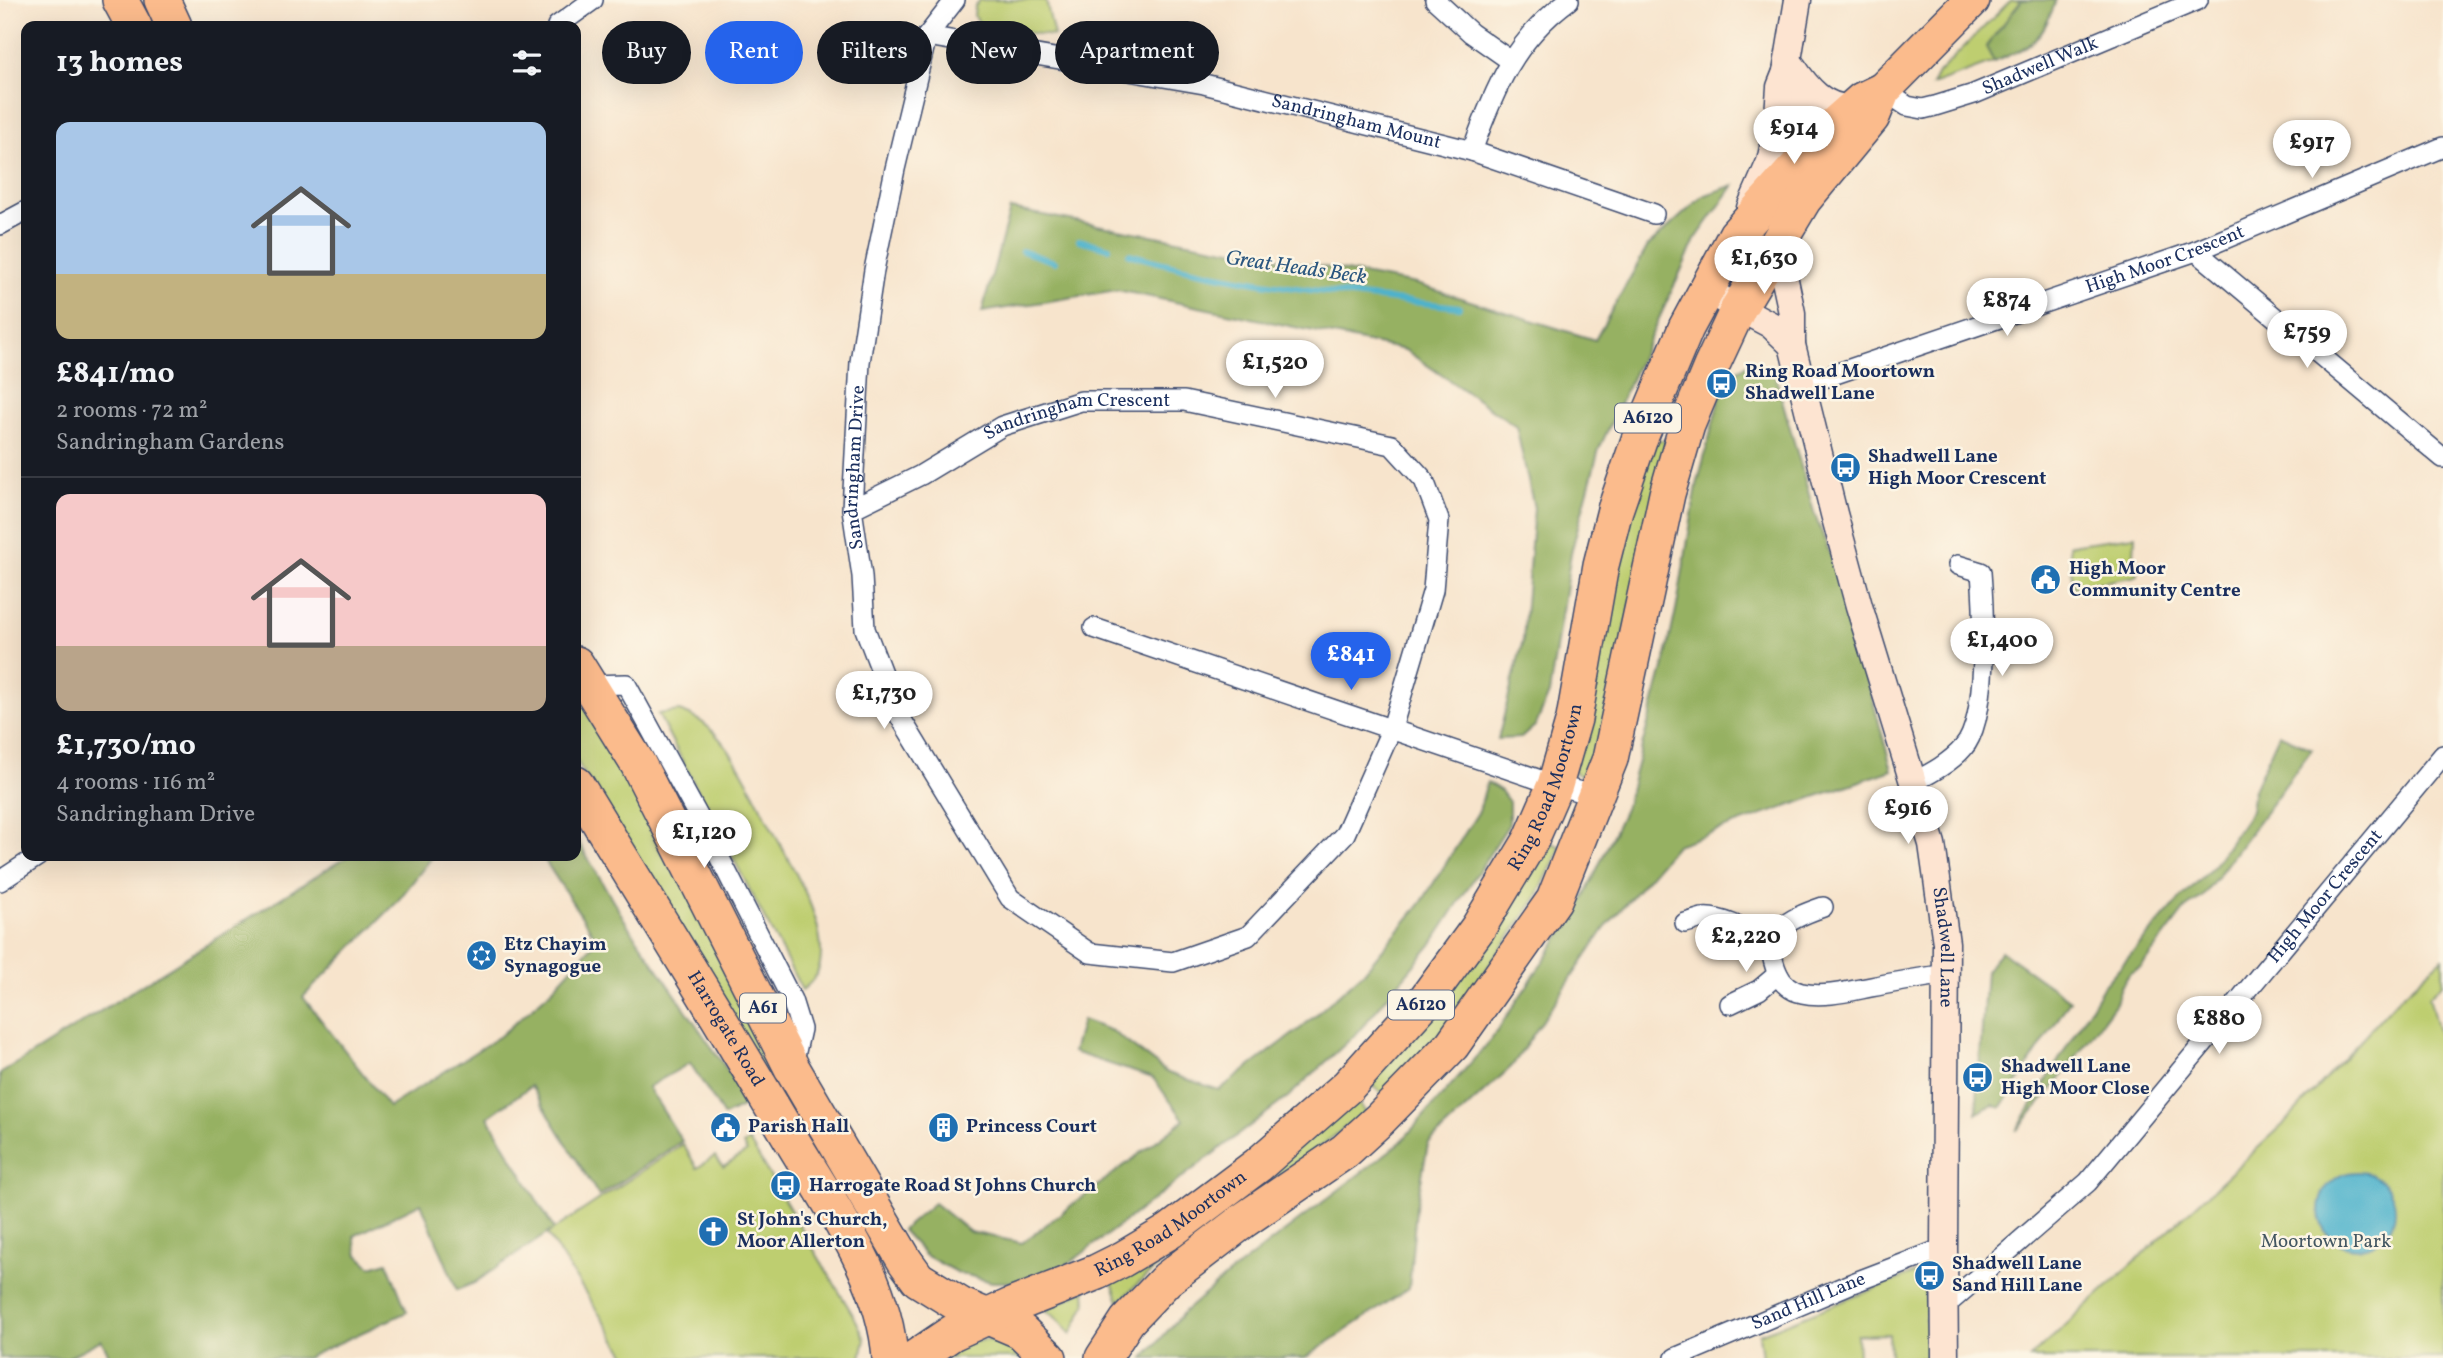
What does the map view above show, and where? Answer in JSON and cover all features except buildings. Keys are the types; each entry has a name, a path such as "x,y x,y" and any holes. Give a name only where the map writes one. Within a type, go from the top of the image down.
{"highway":[{"path":"120,0 131,21"},
{"path":"162,0 172,21"},
{"name":"Ring Road Moortown","path":"1103,1358 1127,1321 1167,1279 1244,1220 1345,1151 1380,1119 1452,1045 1554,900 1611,759 1667,494 1687,425 1738,307 1777,243 1815,166 1852,108 1883,89 1972,0"},
{"name":"Ring Road Moortown","path":"915,1358 952,1333 1034,1296 1097,1272 1170,1231 1258,1165 1348,1086 1424,1002 1478,928 1531,840 1555,785 1574,719 1601,565 1615,510 1639,440 1686,328 1736,235 1872,117 1883,89"},
{"name":"Harrogate Road","path":"583,675 638,764 792,1068 864,1194 918,1279 960,1305 1021,1331 1049,1358"},
{"name":"Harrogate Road","path":"581,792 764,1093 866,1268 882,1307 890,1358"}],"street":[{"path":"564,21 593,0"},
{"name":"Sandringham Drive","path":"932,31 955,0"},
{"path":"1435,0 1471,33 1511,61"},
{"path":"1472,150 1492,96 1511,61 1528,36 1569,0"},
{"path":"1736,235 1770,162 1777,129 1780,87 1787,64 1798,0"},
{"name":"Shadwell Walk","path":"1883,89 1907,106 1923,109 1935,106 1986,89 2198,0"},
{"name":"Sandringham Mount","path":"932,37 1204,84 1472,150 1654,214"},
{"path":"1787,64 1812,92 1839,109 1852,108"},
{"path":"1787,64 1815,166"},
{"name":"Sandringham Drive","path":"916,84 895,169 860,362 852,509 862,576 865,629 897,712 1010,898 1090,953 1173,962 1248,936 1345,834 1392,727"},
{"name":"High Moor Crescent","path":"1803,386 2196,251 2443,147"},
{"path":"0,225 21,214"},
{"name":"Shadwell Lane","path":"1777,243 1792,313 1792,345 1859,606 1932,844 1946,943 1945,1358"},
{"path":"2196,251 2443,458"},
{"path":"1707,291 1770,325 1792,345"},
{"name":"Sandringham Crescent","path":"852,509 921,475 1002,426 1082,401 1184,401 1392,445 1424,480 1438,520 1433,590 1392,727"},
{"path":"1914,782 1942,766 1965,747 1980,710 1984,618 1981,572 1958,565"},
{"path":"1094,628 1392,727 1555,785 1596,796"},
{"name":"High Moor Crescent","path":"1944,1307 2088,1182 2443,755"},
{"path":"0,881 30,861"},
{"path":"1823,907 1798,916 1782,927 1772,943 1772,961 1782,982 1801,993 1823,994 1946,974"},
{"path":"1685,923 1703,917 1713,919 1744,929 1772,943"},
{"path":"1730,1004 1759,990 1778,974"},
{"name":"Sand Hill Lane","path":"1675,1358 1850,1284 1944,1248"}],"green space":[{"path":"980,0 1046,0 1054,36 1041,34 1041,21 978,21 974,16 975,6"},
{"path":"2011,0 2022,0 1986,46 1994,62 1932,85 1938,73"},
{"path":"2022,0 2056,0 2046,25 2034,40 1994,62 1986,47"},
{"path":"1734,185 1695,240 1599,449 1571,553 1549,694 1536,725 1521,738 1498,739 1523,640 1534,508 1516,426 1405,350 1117,290 982,312 1010,209 1416,284 1595,340 1648,246 1703,196"},
{"path":"1751,363 1775,375 1814,512 1839,577 1892,770 1676,845 1605,928 1512,1066 1428,1144 1416,1208 1409,1288 1305,1358 1144,1358 1184,1312 1228,1275 1401,1142 1491,1040 1580,906 1625,809 1665,661 1697,485 1719,400 1730,374"},
{"path":"1657,439 1668,442 1593,770 1581,776 1574,772 1616,540"},
{"path":"2135,536 2137,576 2073,587 2069,545"},
{"path":"581,691 591,705 780,1068 765,1078 581,768"},
{"path":"679,711 705,724 734,758 803,888 816,921 821,954 816,975 802,990 658,714"},
{"path":"2279,734 2312,749 2203,896 2185,909 2142,966 2130,973 2121,987 2116,1003 2049,1093 2016,1131 2104,985 2178,901 2212,868 2251,811 2254,789"},
{"path":"1487,782 1501,791 1509,802 1509,824 1431,945 1357,1033 1289,1096 1074,1260 1037,1282 992,1282 956,1272 925,1255 902,1230 934,1203 970,1232 1022,1243 1184,1120 1153,1078 1073,1052 1082,1020 1112,1031 1168,1073 1219,1090 1301,1028 1363,973 1421,903 1479,811"},
{"path":"1540,838 1561,847 1535,900 1442,1033 1384,1096 1370,1083"},
{"path":"581,846 627,924 750,1103 724,1116 690,1063 648,1087 682,1141 599,1196 531,1086 488,1117 554,1229 474,1283 457,1290 421,1203 354,1236 358,1255 371,1267 387,1262 407,1312 306,1358 111,1358 101,1340 67,1358 0,1358 0,1074 340,861 429,861 396,903 303,997 389,1107 500,1036 551,991 597,940 545,861 581,861"},
{"path":"2001,951 2070,1000 2001,1108 1994,1105 1976,1114 1986,971"},
{"name":"Moortown Park","path":"2443,958 2443,983 2429,996 2443,1050 2443,1358 2030,1358 2285,1123 2396,1001"},
{"path":"1354,1098 1366,1112 1208,1226 1147,1275 1119,1302 1111,1279"},
{"path":"749,1141 856,1320 865,1339 861,1358 628,1358 547,1234 683,1144 697,1168 715,1156 723,1167 747,1152 743,1145"},
{"path":"1925,1269 1927,1358 1890,1358 1889,1334 1857,1335 1858,1358 1762,1358 1759,1334"},
{"path":"1085,1290 1086,1304 1071,1334 1053,1315 1044,1311"},
{"path":"983,1340 1007,1345 1029,1358 944,1358 967,1344"}],"water":[{"path":"2357,1172 2371,1175 2384,1183 2392,1196 2395,1210 2392,1224 2384,1237 2371,1245 2357,1248 2343,1245 2330,1237 2322,1224 2319,1210 2322,1196 2330,1183 2343,1175"}],"waterway":[{"name":"Great Heads Beck","path":"1079,240 1109,248"},
{"name":"Great Heads Beck","path":"1022,251 1055,262"},
{"name":"Great Heads Beck","path":"1129,254 1251,281 1459,307"}],"place":[{"name":"Ring Road Moortown Shadwell Lane","path":"1722,383"},
{"name":"Shadwell Lane High Moor Crescent","path":"1845,468"},
{"name":"High Moor Community Centre","path":"2046,580"},
{"name":"Etz Chayim Synagogue","path":"481,956"},
{"name":"Shadwell Lane High Moor Close","path":"1978,1078"},
{"name":"Parish Hall","path":"725,1127"},
{"name":"Princess Court","path":"943,1127"},
{"name":"Harrogate Road St Johns Church","path":"786,1186"},
{"name":"St John's Church, Moor Allerton","path":"714,1231"},
{"name":"Shadwell Lane Sand Hill Lane","path":"1929,1275"}]}
